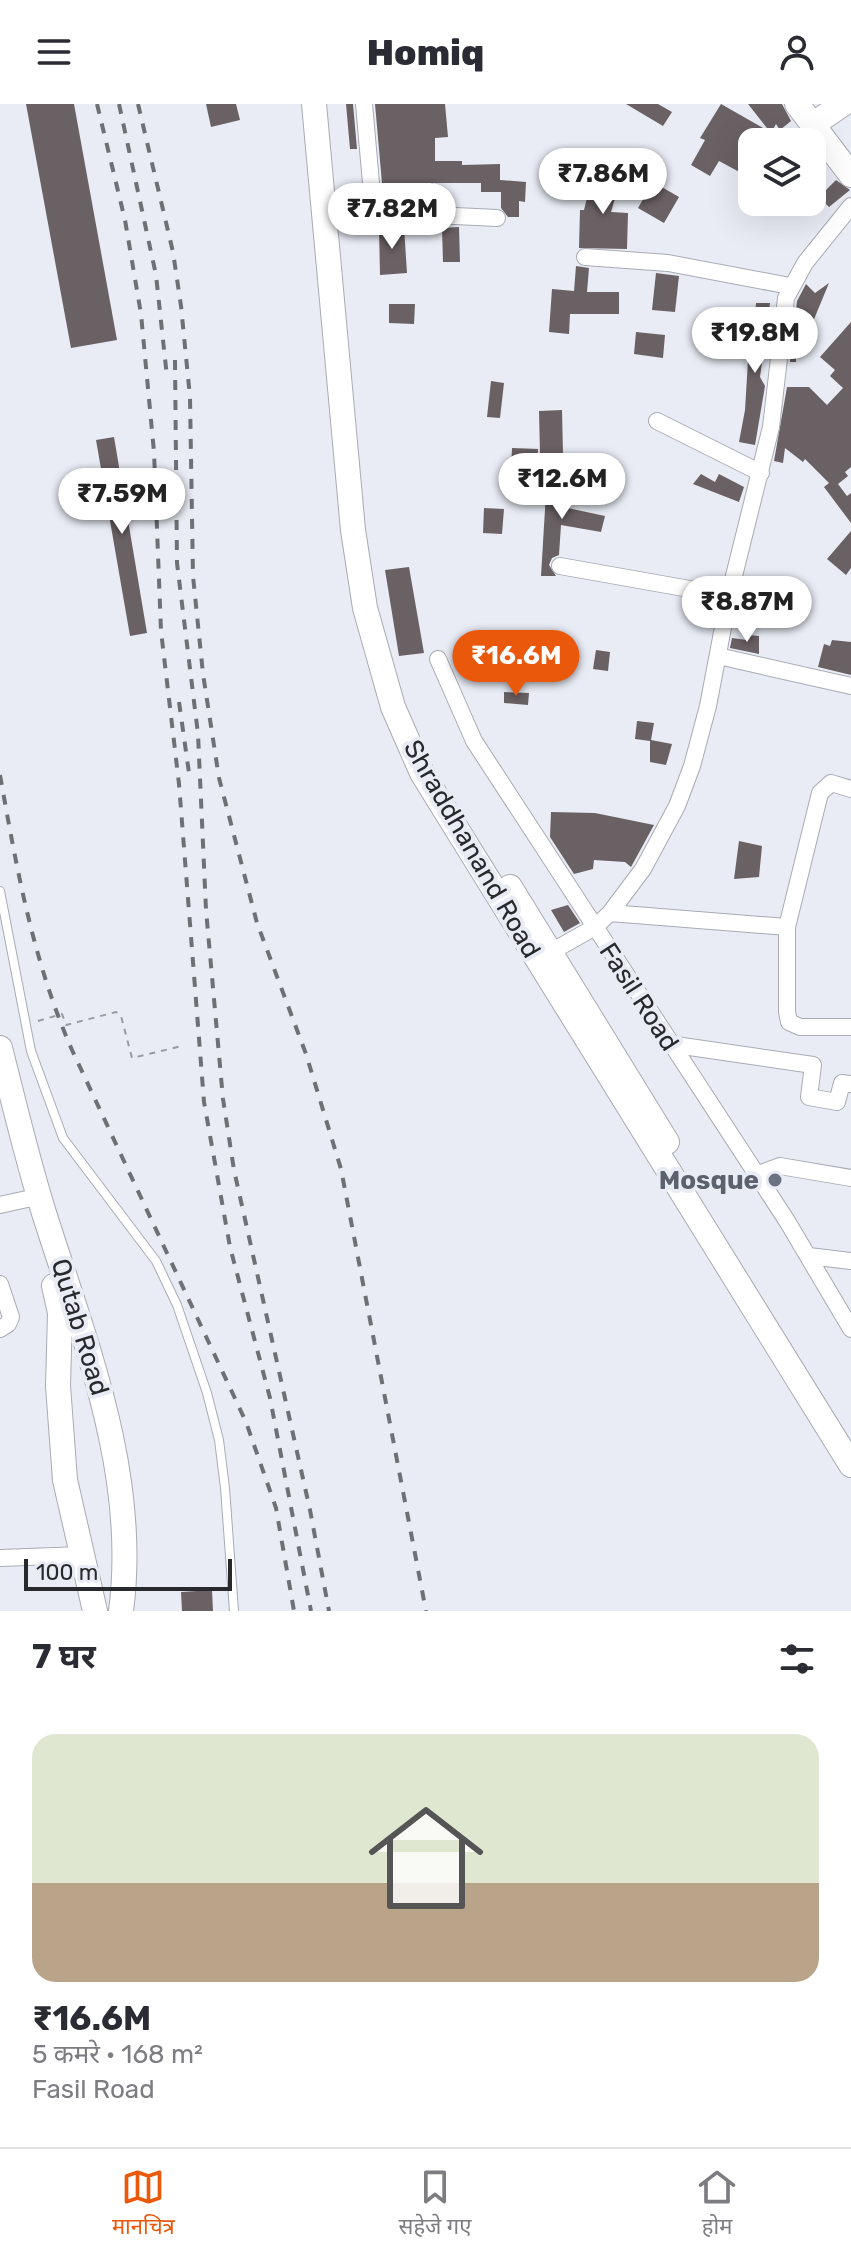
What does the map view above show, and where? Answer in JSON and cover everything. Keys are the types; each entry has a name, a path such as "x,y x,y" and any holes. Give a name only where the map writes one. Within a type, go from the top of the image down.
{"street":[{"name":"Shraddhanand Road","path":"314,104 353,530 365,608 380,671 422,773 544,956"},
{"name":"Shraddhanand Road","path":"327,104 366,541 388,655 416,730 453,802 544,956 851,1465"},
{"path":"364,104 374,217"},
{"path":"797,104 851,175"},
{"path":"812,125 843,104"},
{"path":"544,956 595,927 610,913 643,869 677,806 692,766 729,596 761,473 774,409 783,312 790,286 851,206"},
{"path":"336,219 497,218"},
{"path":"585,257 668,263 790,286"},
{"path":"657,421 761,473"},
{"path":"560,566 729,596"},
{"path":"718,656 851,686"},
{"name":"Fasil Road","path":"438,659 474,741 809,1256 851,1329"},
{"path":"851,789 831,783 823,788 787,927 789,1022 800,1027 851,1027"},
{"path":"610,913 787,927"},
{"path":"669,1044 813,1065 809,1097 837,1102 842,1083 851,1084"},
{"name":"Qutab Road","path":"0,1048 63,1295 58,1386 65,1480 95,1611"},
{"name":"Qutab Road","path":"0,1109 27,1199 108,1418 126,1569 121,1611"},
{"name":"Shraddhanand Road","path":"662,1148 851,1439"},
{"path":"756,1175 780,1166 851,1178"},
{"path":"0,1205 27,1199"},
{"path":"809,1256 851,1261"},
{"path":"0,1284 11,1317 8,1324 0,1329"},
{"path":"0,1558 82,1555"}],"lane":[{"path":"0,891 31,1051 63,1138 156,1261 177,1305 207,1393 219,1440 234,1611"}],"path":[{"path":"26,1024 62,1014 66,1025 116,1012 121,1016 132,1058 182,1046"}],"building":[{"path":"26,104 74,104 117,340 71,348"},
{"path":"206,104 236,104 240,120 211,127"},
{"path":"346,104 353,104 357,149 350,149"},
{"path":"375,104 445,104 448,137 435,138 435,161 462,161 462,165 500,164 500,180 526,182 525,202 519,201 519,217 508,217 501,208 501,192 481,192 481,183 433,183 434,204 384,206"},
{"path":"626,104 658,104 672,112 663,126"},
{"path":"721,104 763,128 738,128 738,171 719,161 710,176 691,165 705,140 700,138"},
{"path":"748,104 782,104 791,121 782,128 776,124 774,128 767,128"},
{"path":"594,169 621,178 611,212 628,213 627,249 579,248 580,210 584,210"},
{"path":"836,180 850,190 829,207 826,204 826,190"},
{"path":"653,182 679,197 664,223 638,208"},
{"path":"404,227 407,273 380,275 379,228"},
{"path":"459,227 460,262 443,262 442,228"},
{"path":"576,266 589,268 587,292 619,292 619,314 570,314 569,334 549,332 552,289 574,291"},
{"path":"656,273 679,276 675,312 652,310"},
{"path":"829,283 800,353 796,353 796,362 790,362 797,301 806,284 815,293"},
{"path":"756,303 770,303 760,377 765,386 755,445 739,442 745,410 747,330 754,330"},
{"path":"389,304 415,304 414,324 389,323"},
{"path":"851,322 851,467 845,472 848,476 838,484 847,496 851,493 851,523 824,487 829,483 805,459 803,462 785,448 783,463 774,461 787,387 809,387 827,405 843,388 830,376 835,370 820,357"},
{"path":"636,332 665,335 663,358 634,354"},
{"path":"491,381 504,383 500,418 487,417"},
{"path":"562,410 563,454 540,454 539,411"},
{"path":"114,437 147,633 130,636 96,440"},
{"path":"512,448 538,449 537,469 511,468"},
{"path":"701,474 715,482 719,474 744,487 739,502 693,484"},
{"path":"547,476 565,476 563,507 605,516 601,532 561,525 559,555 552,558 549,565 556,576 541,576"},
{"path":"484,508 504,509 502,534 483,533"},
{"path":"851,531 851,568 846,575 827,559"},
{"path":"409,567 424,653 399,656 385,570"},
{"path":"747,635 759,636 759,654 730,648 732,638 747,640"},
{"path":"832,640 851,642 851,675 818,667 824,644 830,646"},
{"path":"596,650 610,652 608,671 593,669"},
{"path":"504,692 529,693 528,705 504,703"},
{"path":"637,721 654,723 651,740 672,744 666,765 650,762 650,741 635,739"},
{"path":"551,812 595,813 654,825 631,867 625,862 594,860 593,869 574,874 550,837"},
{"path":"739,841 762,846 759,877 734,879"},
{"path":"568,905 580,923 564,932 551,910"},
{"path":"212,1590 213,1611 182,1611 181,1592"}],"railway":[{"path":"97,104 125,220 141,314 154,452 161,631 179,784 204,1102 230,1247 270,1398 311,1611"},
{"path":"119,104 156,275 167,377"},
{"path":"138,104 173,252 181,306 190,397 193,576 203,674 219,778 257,923 306,1054 341,1169 426,1611"},
{"path":"175,360 177,563 198,734 206,910 223,1099 234,1170 310,1510 329,1611"},
{"path":"179,702 189,773"},
{"path":"0,775 28,915 58,1017 246,1422 276,1508 294,1611"}],"place":[{"name":"Mosque","path":"775,1180"}]}
